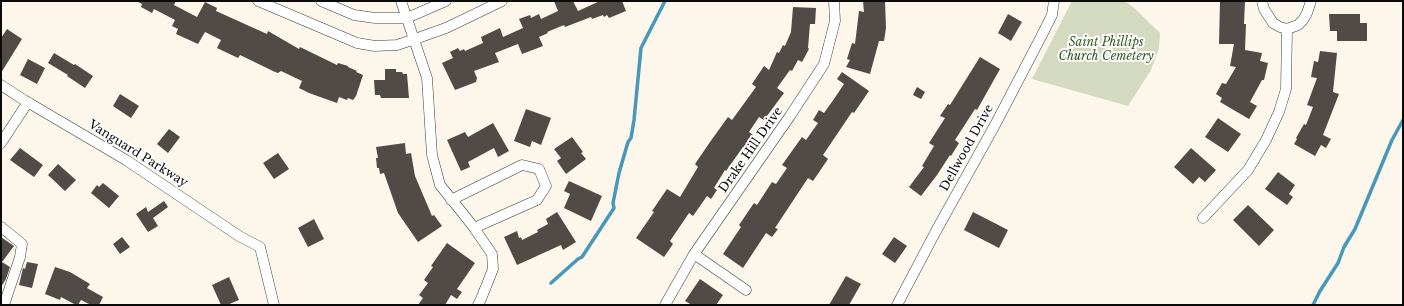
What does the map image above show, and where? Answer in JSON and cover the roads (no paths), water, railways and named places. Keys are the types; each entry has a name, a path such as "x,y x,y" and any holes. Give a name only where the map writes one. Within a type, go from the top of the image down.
{"street":[{"path":"258,1 357,43 375,46 397,45 415,39 446,28 502,1"},
{"path":"321,1 354,15 375,18 407,18 446,1"},
{"path":"401,1 427,78 432,155 440,185 474,228 492,254 493,269 482,299 478,305"},
{"name":"Drake Hill Drive","path":"665,305 694,254 790,116 824,64 835,21 834,1"},
{"name":"Dellwood Drive","path":"897,305 1042,36 1052,14 1054,1"},
{"path":"1262,1 1264,9 1273,23 1287,29 1298,25 1303,20 1311,1"},
{"path":"1203,218 1248,170 1266,140 1286,89 1287,29"},
{"name":"Vanguard Parkway","path":"1,85 126,160 239,236 260,247 274,305"},
{"path":"1,143 28,102"},
{"path":"451,200 522,165 539,169 546,186 537,200 474,228"},
{"path":"1,227 22,244 20,257 7,303"},
{"path":"694,254 746,290"}],"waterway":[{"path":"551,283 582,257 614,208 613,203 619,173 628,142 631,138 641,48 665,1"},
{"path":"1313,305 1338,263 1344,247 1355,229 1392,140 1403,120"}],"park label":[{"name":"Saint Phillips Church Cemetery","path":"1106,50"}]}
